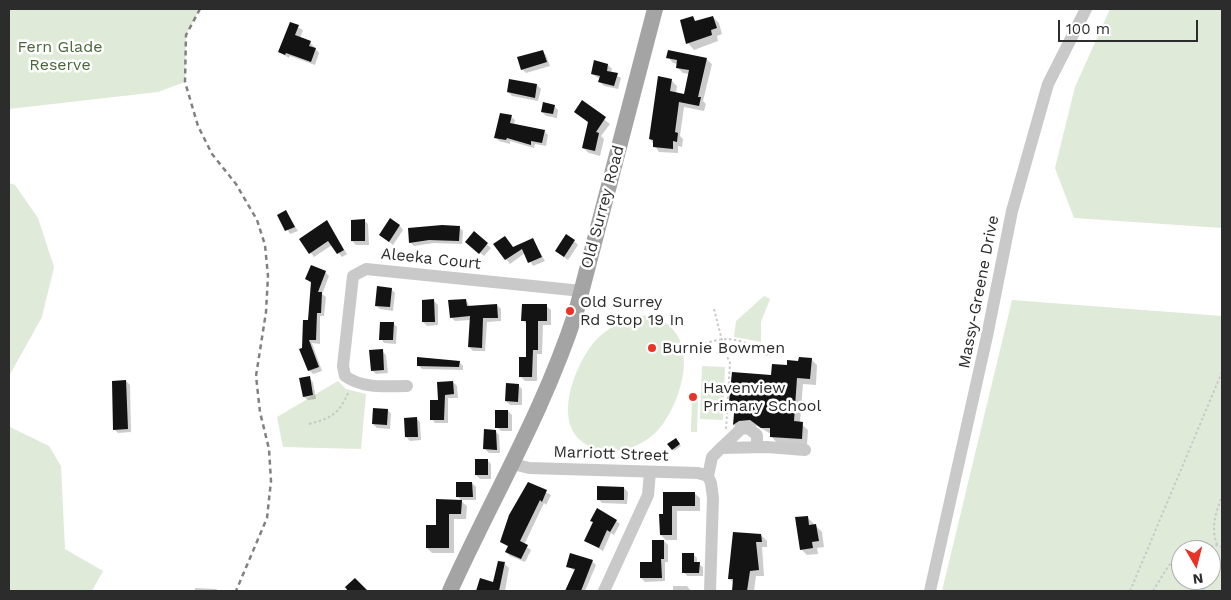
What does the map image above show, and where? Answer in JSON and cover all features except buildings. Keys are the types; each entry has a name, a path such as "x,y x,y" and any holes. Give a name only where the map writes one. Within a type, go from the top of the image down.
{"main road":[{"name":"Old Surrey Road","path":"450,591 514,464 550,386 582,291 655,9"}],"street":[{"name":"Massy-Greene Drive","path":"930,591 987,336 1012,211 1048,84 1086,9"},
{"name":"Aleeka Court","path":"353,382 345,376 343,366 350,289 353,276 366,269 582,291"},
{"path":"353,382 368,385 407,386"},
{"path":"710,591 713,498 708,476 712,457 741,429 748,428 757,435 757,447"},
{"path":"723,445 805,450"},
{"name":"Marriott Street","path":"514,464 529,468 698,473 708,476"},
{"path":"604,591 648,495 650,472"}],"path":[{"path":"714,309 721,339 730,363 723,445"},
{"path":"700,346 721,339 753,344 770,357"},
{"path":"1130,591 1222,372"},
{"path":"309,424 330,418 339,409 353,382"},
{"path":"1216,540 1214,516 1221,499"},
{"path":"1153,591 1171,564"}],"green space":[{"name":"Fern Glade Reserve","path":"9,9 200,9 186,35 185,82 158,92 9,109"},
{"path":"1110,9 1222,9 1222,228 1074,218 1055,168 1075,87"},
{"path":"9,183 15,185 38,218 54,267 42,317 9,376"},
{"path":"764,296 770,299 761,322 761,342 734,337 736,321"},
{"path":"1012,300 1222,316 1222,591 942,591"},
{"path":"634,316 657,317 676,334 682,346 684,359 681,387 670,413 652,436 624,450 599,451 587,445 576,436 570,425 569,397 578,369 595,341 611,328"},
{"path":"702,366 725,367 723,420 700,419"},
{"path":"338,381 346,389 366,394 361,449 283,447 277,417"},
{"path":"692,395 698,396 697,432 691,432"},
{"path":"9,404 10,427 49,446 61,466 65,549 103,571 92,591 9,591"}],"railway":[{"path":"200,9 186,35 185,82 198,126 212,154 236,184 257,220 265,245 268,276 266,312 256,376 260,412 269,449 271,481 267,518 236,591"}],"place":[{"name":"Old Surrey Rd Stop 19 In","path":"570,311"},
{"name":"Burnie Bowmen","path":"652,348"},
{"name":"Havenview Primary School","path":"693,397"}]}
